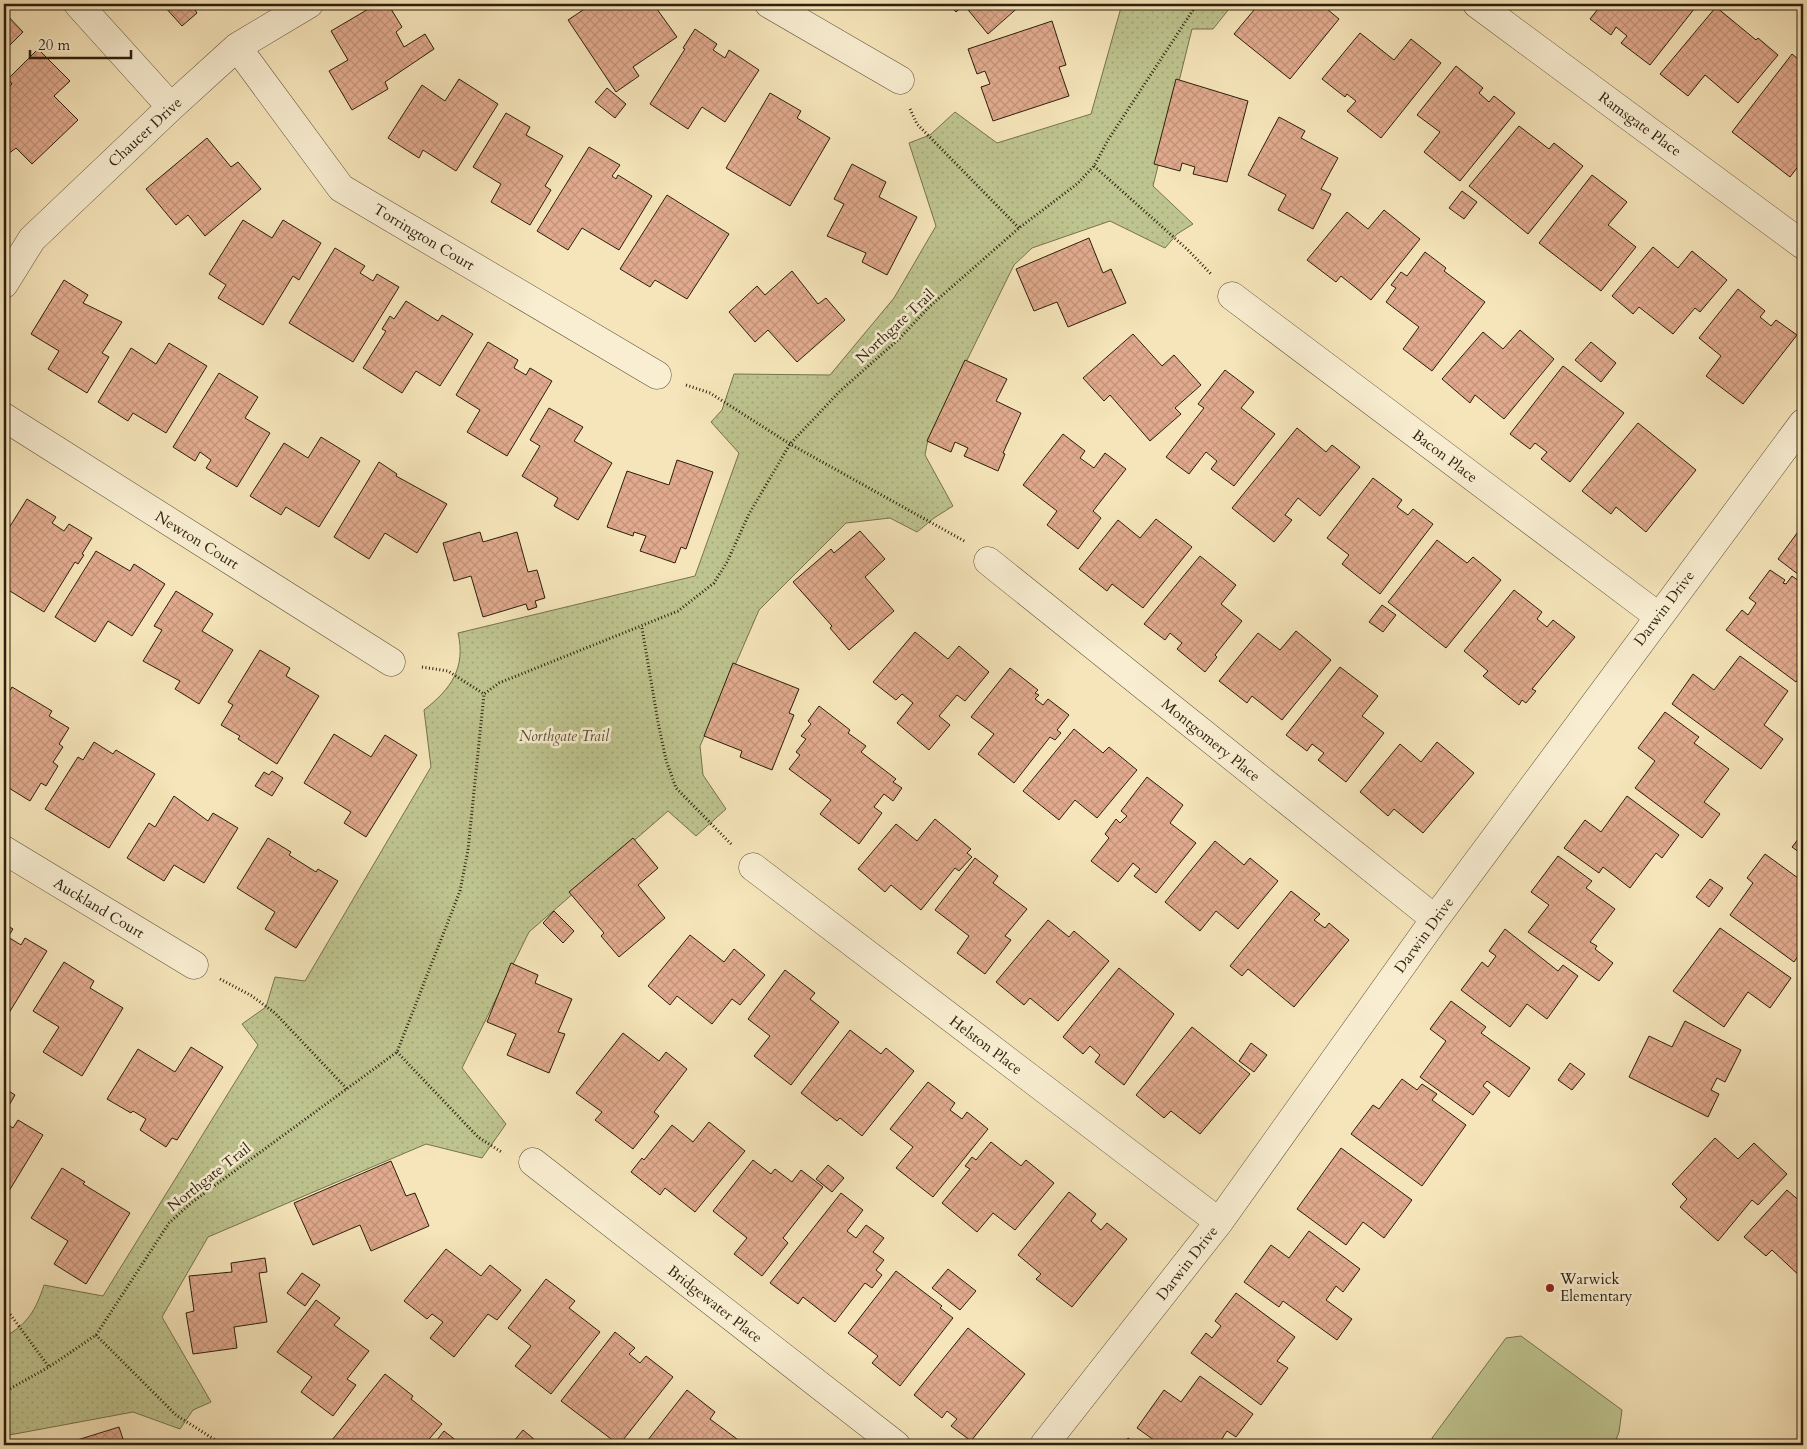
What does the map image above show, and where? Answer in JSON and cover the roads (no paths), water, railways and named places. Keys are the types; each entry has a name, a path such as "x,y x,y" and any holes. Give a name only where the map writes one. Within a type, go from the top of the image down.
{"street":[{"path":"78,4 171,107"},
{"name":"Chaucer Drive","path":"4,284 32,240 171,107 237,47 309,4"},
{"path":"769,4 900,80"},
{"name":"Ramsgate Place","path":"1477,4 1803,245"},
{"name":"Torrington Court","path":"237,47 341,188 657,376"},
{"name":"Bacon Place","path":"1232,296 1658,616"},
{"name":"Newton Court","path":"4,417 390,662"},
{"name":"Darwin Drive","path":"1044,1445 1219,1222 1435,919 1803,423"},
{"name":"Montgomery Place","path":"988,561 1435,919"},
{"name":"Auckland Court","path":"4,850 194,965"},
{"name":"Helston Place","path":"753,867 1219,1222"},
{"name":"Bridgewater Place","path":"533,1162 896,1445"}],"place":[{"name":"Warwick Elementary","path":"1550,1288"}],"park label":[{"name":"Northgate Trail","path":"564,736"}]}
